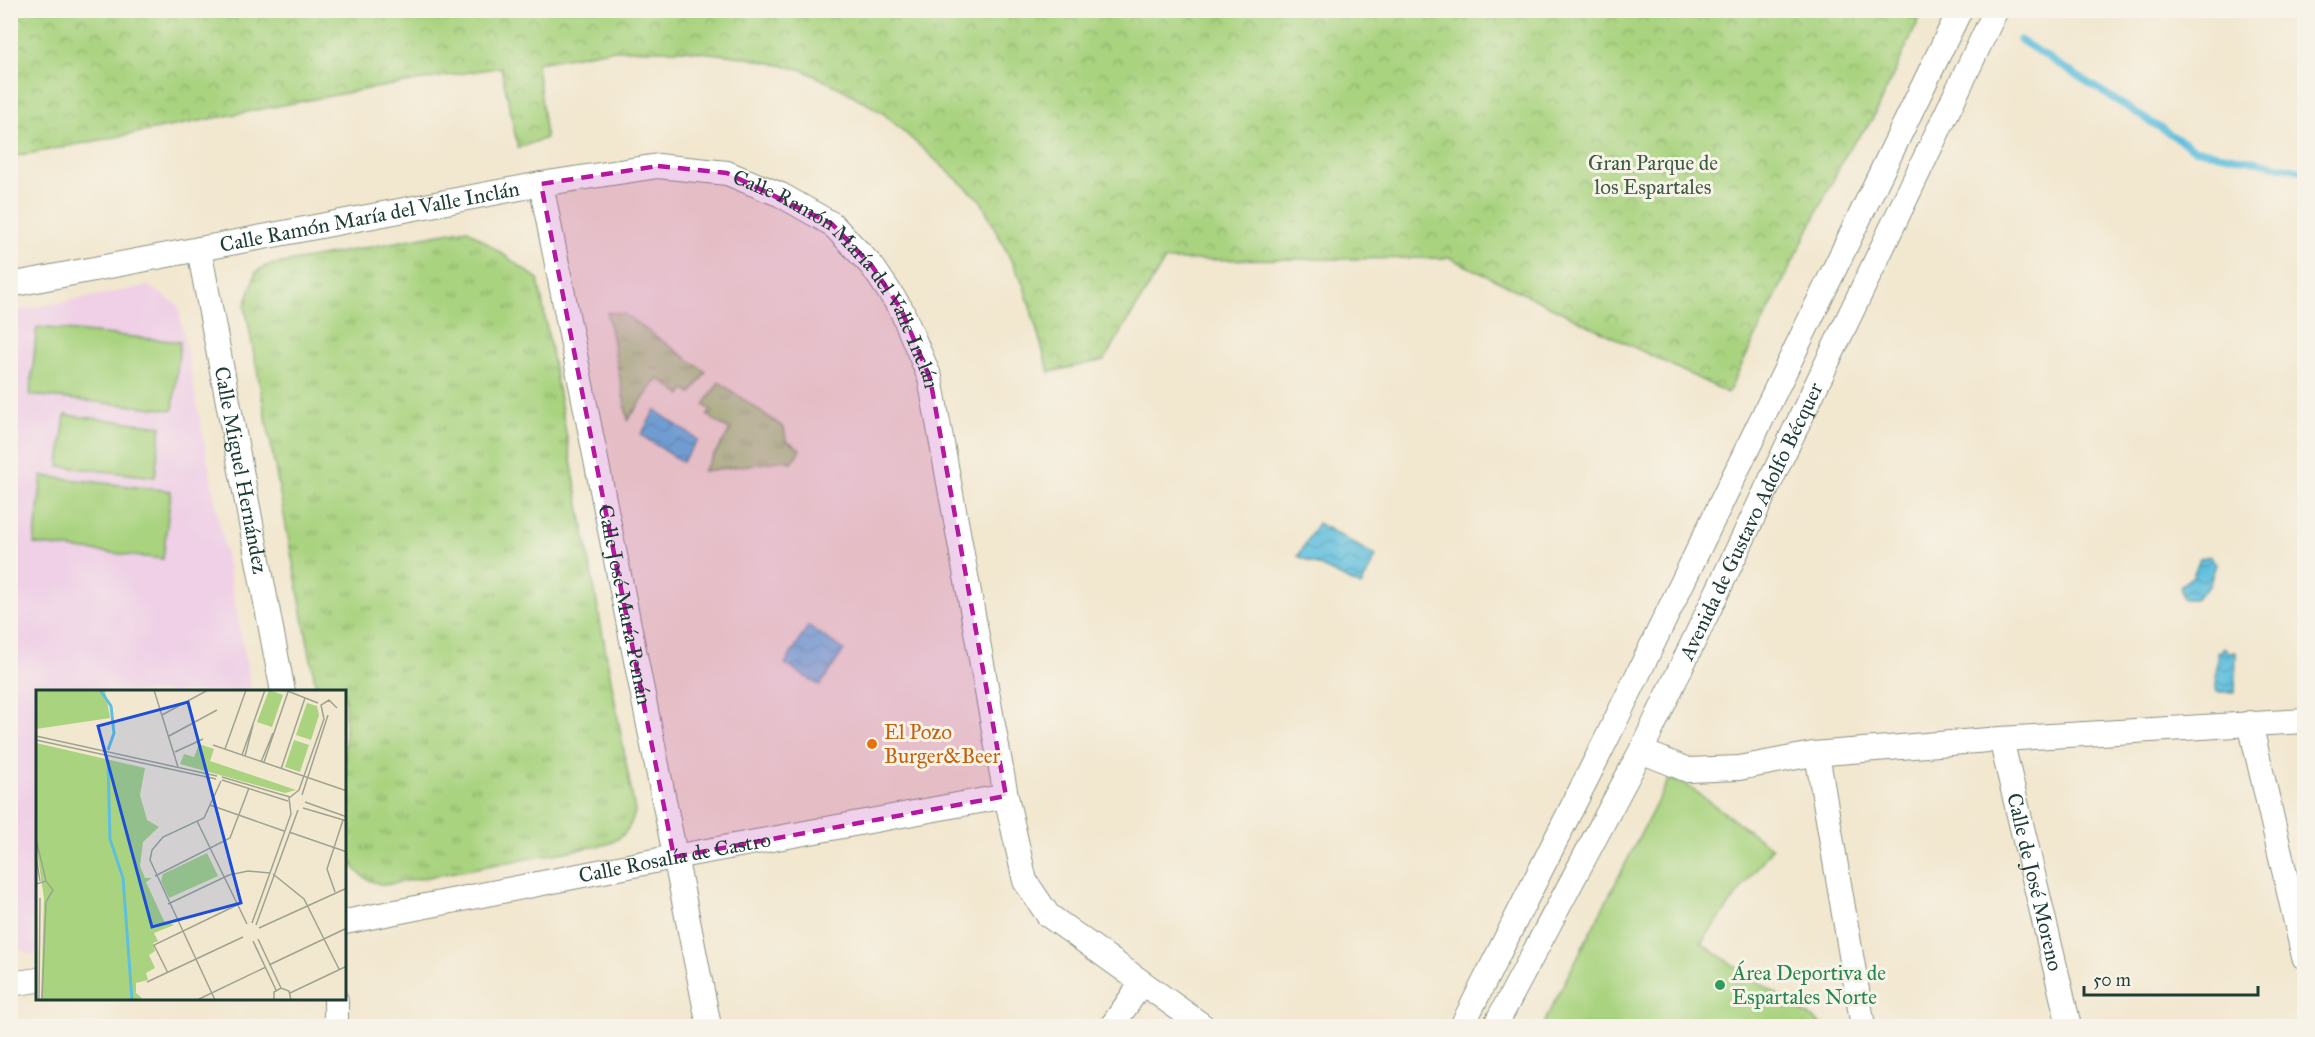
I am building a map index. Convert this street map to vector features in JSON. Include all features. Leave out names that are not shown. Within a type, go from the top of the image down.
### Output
[{"type":"street","name":"Avenida de Gustavo Adolfo Bécquer","points":[[1462,1026],[1613,725],[1960,10]]},
{"type":"street","name":"Avenida de Gustavo Adolfo Bécquer","points":[[1495,1026],[1641,751],[1996,10]]},
{"type":"street","name":"Calle Ramón María del Valle Inclán","points":[[10,285],[541,184],[658,166],[727,173],[781,195],[832,224],[872,266],[901,309],[930,378],[1006,796],[1025,881],[1048,915],[1141,984],[1203,1026]]},
{"type":"street","name":"Calle José María Pemán","points":[[541,184],[709,1026]]},
{"type":"street","name":"Calle Miguel Hernández","points":[[199,249],[283,690]]},
{"type":"street","points":[[1641,751],[1688,770],[1739,768],[1818,754],[2001,739],[2304,721]]},
{"type":"street","points":[[2250,723],[2304,957]]},
{"type":"street","name":"Calle de José Moreno","points":[[2001,739],[2069,1026]]},
{"type":"street","points":[[1818,754],[1863,1026]]},
{"type":"street","name":"Calle Rosalía de Castro","points":[[346,922],[674,857],[1006,796]]},
{"type":"street","points":[[10,984],[36,980]]},
{"type":"street","points":[[1112,1026],[1141,984]]},
{"type":"street","points":[[336,1001],[336,1026]]},
{"type":"highlighted area","points":[[658,166],[727,173],[832,224],[872,266],[901,309],[930,378],[1006,796],[674,857],[541,184]]},
{"type":"shaded area","points":[[148,286],[178,305],[252,690],[36,690],[36,953],[29,955],[10,943],[10,312]]},
{"type":"green space","name":"Gran Parque de los Espartales","points":[[11,10],[1923,11],[1872,120],[1848,150],[1728,393],[1450,258],[1165,260],[1104,360],[1049,372],[1024,286],[981,201],[883,113],[803,70],[744,57],[683,50],[611,50],[537,63],[546,138],[518,148],[501,67],[351,92],[11,157]]},
{"type":"green space","points":[[467,229],[538,279],[635,812],[626,832],[618,838],[608,844],[384,885],[368,880],[353,865],[346,846],[346,690],[317,690],[245,306],[256,272],[266,266]]},
{"type":"green space","points":[[607,312],[624,314],[706,372],[691,394],[685,390],[681,395],[658,378],[628,420]]},
{"type":"green space","points":[[37,327],[180,342],[173,410],[30,395]]},
{"type":"green space","points":[[719,382],[784,428],[786,440],[800,449],[792,463],[786,460],[703,471],[730,431],[707,415],[711,410],[704,405]]},
{"type":"green space","points":[[65,415],[161,426],[155,477],[59,466]]},
{"type":"green space","points":[[42,476],[171,491],[163,559],[34,544]]},
{"type":"green space","points":[[1669,779],[1688,786],[1772,848],[1701,943],[1824,1026],[1542,1026]]},
{"type":"water","points":[[655,410],[698,440],[682,462],[641,435]]},
{"type":"water","points":[[1318,523],[1376,556],[1361,586],[1298,556]]},
{"type":"water","points":[[2211,556],[2216,564],[2210,584],[2195,599],[2183,599],[2180,586],[2193,576],[2200,558]]},
{"type":"water","points":[[808,626],[844,650],[820,686],[785,664]]},
{"type":"water","points":[[2224,647],[2229,652],[2236,652],[2235,692],[2216,692],[2217,652]]},
{"type":"waterway","points":[[2020,40],[2194,149],[2304,171]]},
{"type":"place","name":"El Pozo Burger&Beer","points":[[872,744]]},
{"type":"place","name":"Área Deportiva de Espartales Norte","points":[[1720,985]]}]
